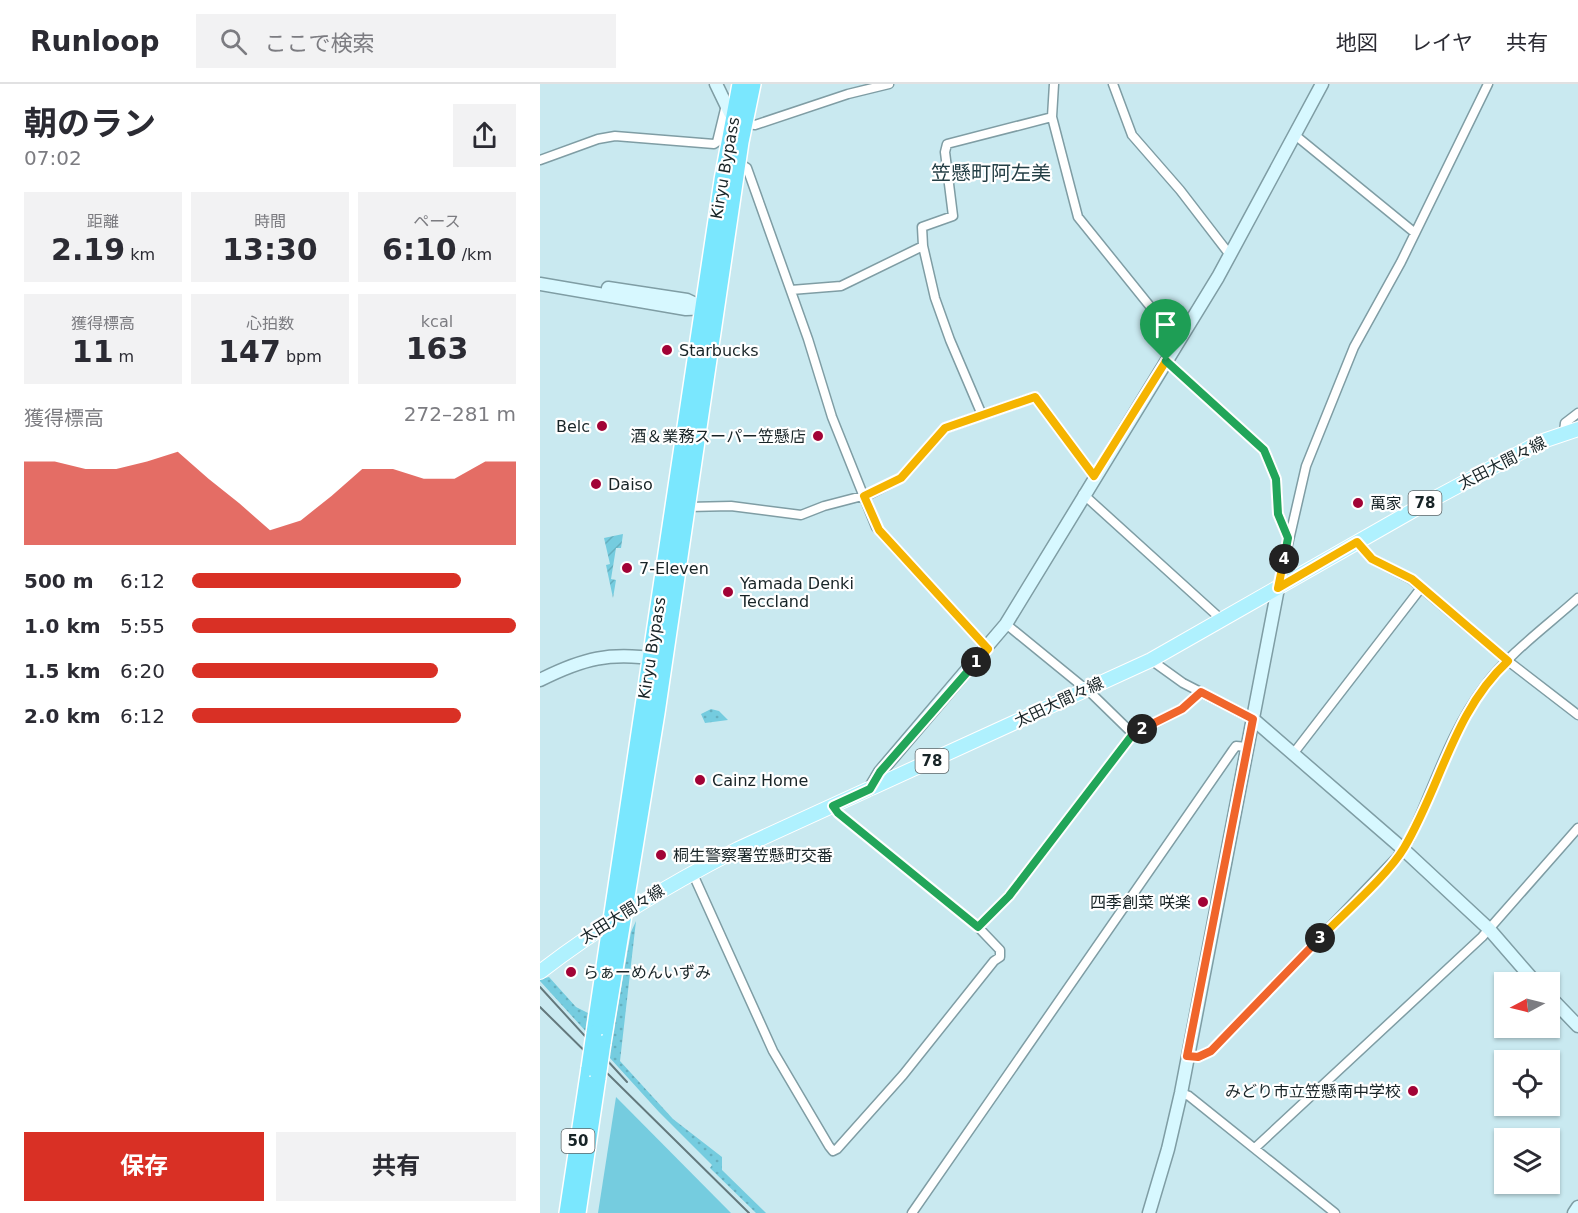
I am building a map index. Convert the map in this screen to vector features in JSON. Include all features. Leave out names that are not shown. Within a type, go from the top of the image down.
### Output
[{"type":"highway","name":"Kiryu Bypass","points":[[567,1213],[593,1073],[610,921],[687,507],[710,308],[740,84]]},
{"type":"highway","name":"Kiryu Bypass","points":[[598,1038],[625,912],[658,659],[710,308],[739,164],[735,115],[753,84]]},
{"type":"highway","name":"50","points":[[578,1213],[593,1073]]},
{"type":"main road","name":"太田大間々線","points":[[541,972],[610,921],[692,872],[1151,660],[1357,542],[1540,442],[1571,431]]},
{"type":"street","points":[[716,84],[735,115],[755,125],[848,94],[889,84]]},
{"type":"street","points":[[1054,84],[1052,117],[1078,217],[1179,341]]},
{"type":"street","points":[[1113,84],[1132,135],[1180,190],[1230,255]]},
{"type":"street","points":[[870,789],[880,772],[988,649],[1006,624],[1230,255],[1322,84]]},
{"type":"street","points":[[1149,1213],[1168,1149],[1181,1093],[1278,588],[1306,466],[1354,346],[1415,233],[1488,84]]},
{"type":"street","points":[[540,160],[591,141],[615,136],[714,144],[735,115]]},
{"type":"street","points":[[982,415],[950,340],[935,297],[923,246],[922,227],[952,216],[945,152],[947,144],[1052,117]]},
{"type":"street","points":[[1295,135],[1415,233]]},
{"type":"street","points":[[739,164],[747,168],[791,290],[832,417],[879,530],[988,649]]},
{"type":"street","points":[[791,290],[841,286],[923,246]]},
{"type":"street","points":[[540,278],[687,300],[710,308]]},
{"type":"street","points":[[540,284],[634,302],[686,309],[710,308]]},
{"type":"street","points":[[1166,361],[1264,450],[1276,479],[1278,514],[1288,538]]},
{"type":"street","points":[[687,507],[731,506],[801,515],[824,506],[864,496],[901,478],[945,428],[1035,397],[1094,476]]},
{"type":"street","points":[[1571,431],[1565,423],[1578,413]]},
{"type":"street","points":[[1083,494],[1208,604],[1222,620]]},
{"type":"street","points":[[1357,542],[1372,559],[1412,579],[1508,661],[1578,715]]},
{"type":"street","points":[[1293,754],[1421,588]]},
{"type":"street","points":[[1187,1056],[1198,1057],[1211,1051],[1403,849],[1463,720],[1485,684],[1578,598]]},
{"type":"street","points":[[1006,624],[1086,690],[1133,734]]},
{"type":"street","points":[[540,680],[576,663],[594,658],[626,655],[658,659]]},
{"type":"street","points":[[1151,660],[1172,676],[1253,719],[1403,849],[1489,929],[1526,972]]},
{"type":"street","points":[[978,927],[1009,896],[1133,734],[1182,709],[1201,692]]},
{"type":"street","points":[[912,1213],[1233,750],[1239,745],[1247,747]]},
{"type":"street","points":[[692,872],[773,1052],[833,1151],[903,1075],[994,961],[1000,957],[999,946],[978,927],[838,813],[833,806]]},
{"type":"street","points":[[1255,1148],[1489,929],[1578,828]]},
{"type":"street","points":[[1560,1007],[1578,1026]]},
{"type":"street","points":[[1181,1093],[1189,1096],[1335,1213]]},
{"type":"street","points":[[1574,1213],[1578,1207]]},
{"type":"shaded area","points":[[623,534],[621,548],[616,548],[611,579],[616,580],[613,598],[606,565],[610,564],[604,538]]},
{"type":"shaded area","points":[[711,709],[719,711],[728,720],[705,723],[701,714]]},
{"type":"shaded area","points":[[636,921],[620,1061],[673,1119],[722,1157],[722,1170],[766,1213],[756,1213],[710,1168],[712,1165],[659,1112],[540,981],[540,971],[545,978],[549,977],[576,1007],[588,1013],[586,1028],[610,1051],[631,932]]},
{"type":"shaded area","points":[[616,1097],[731,1213],[598,1213]]},
{"type":"railway","points":[[540,987],[627,1082]]},
{"type":"railway","points":[[540,1007],[749,1213]]},
{"type":"place","name":"Starbucks","points":[[667,350]]},
{"type":"place","name":"Belc","points":[[602,426]]},
{"type":"place","name":"酒＆業務スーパー笠懸店","points":[[818,436]]},
{"type":"place","name":"Daiso","points":[[596,484]]},
{"type":"place","name":"萬家","points":[[1358,503]]},
{"type":"place","name":"7-Eleven","points":[[627,568]]},
{"type":"place","name":"Yamada Denki Teccland","points":[[728,592]]},
{"type":"place","name":"Cainz Home","points":[[700,780]]},
{"type":"place","name":"桐生警察署笠懸町交番","points":[[661,855]]},
{"type":"place","name":"四季創菜 咲楽","points":[[1203,902]]},
{"type":"place","name":"らぁーめんいずみ","points":[[571,972]]},
{"type":"place","name":"みどり市立笠懸南中学校","points":[[1413,1091]]},
{"type":"district","name":"笠懸町阿左美","points":[[991,173]]},
{"type":"route","points":[[1166,361],[1264,450],[1269,459],[1276,479],[1278,514],[1282,530],[1288,538],[1278,588],[1357,542],[1372,559],[1412,579],[1508,661],[1485,684],[1463,720],[1420,816],[1397,857],[1211,1051],[1198,1057],[1187,1056],[1253,719],[1201,692],[1182,709],[1133,734],[1009,896],[978,927],[838,813],[833,806],[870,789],[880,772],[988,649],[876,527],[864,496],[901,478],[945,428],[1035,397],[1094,476],[1166,361]]}]
